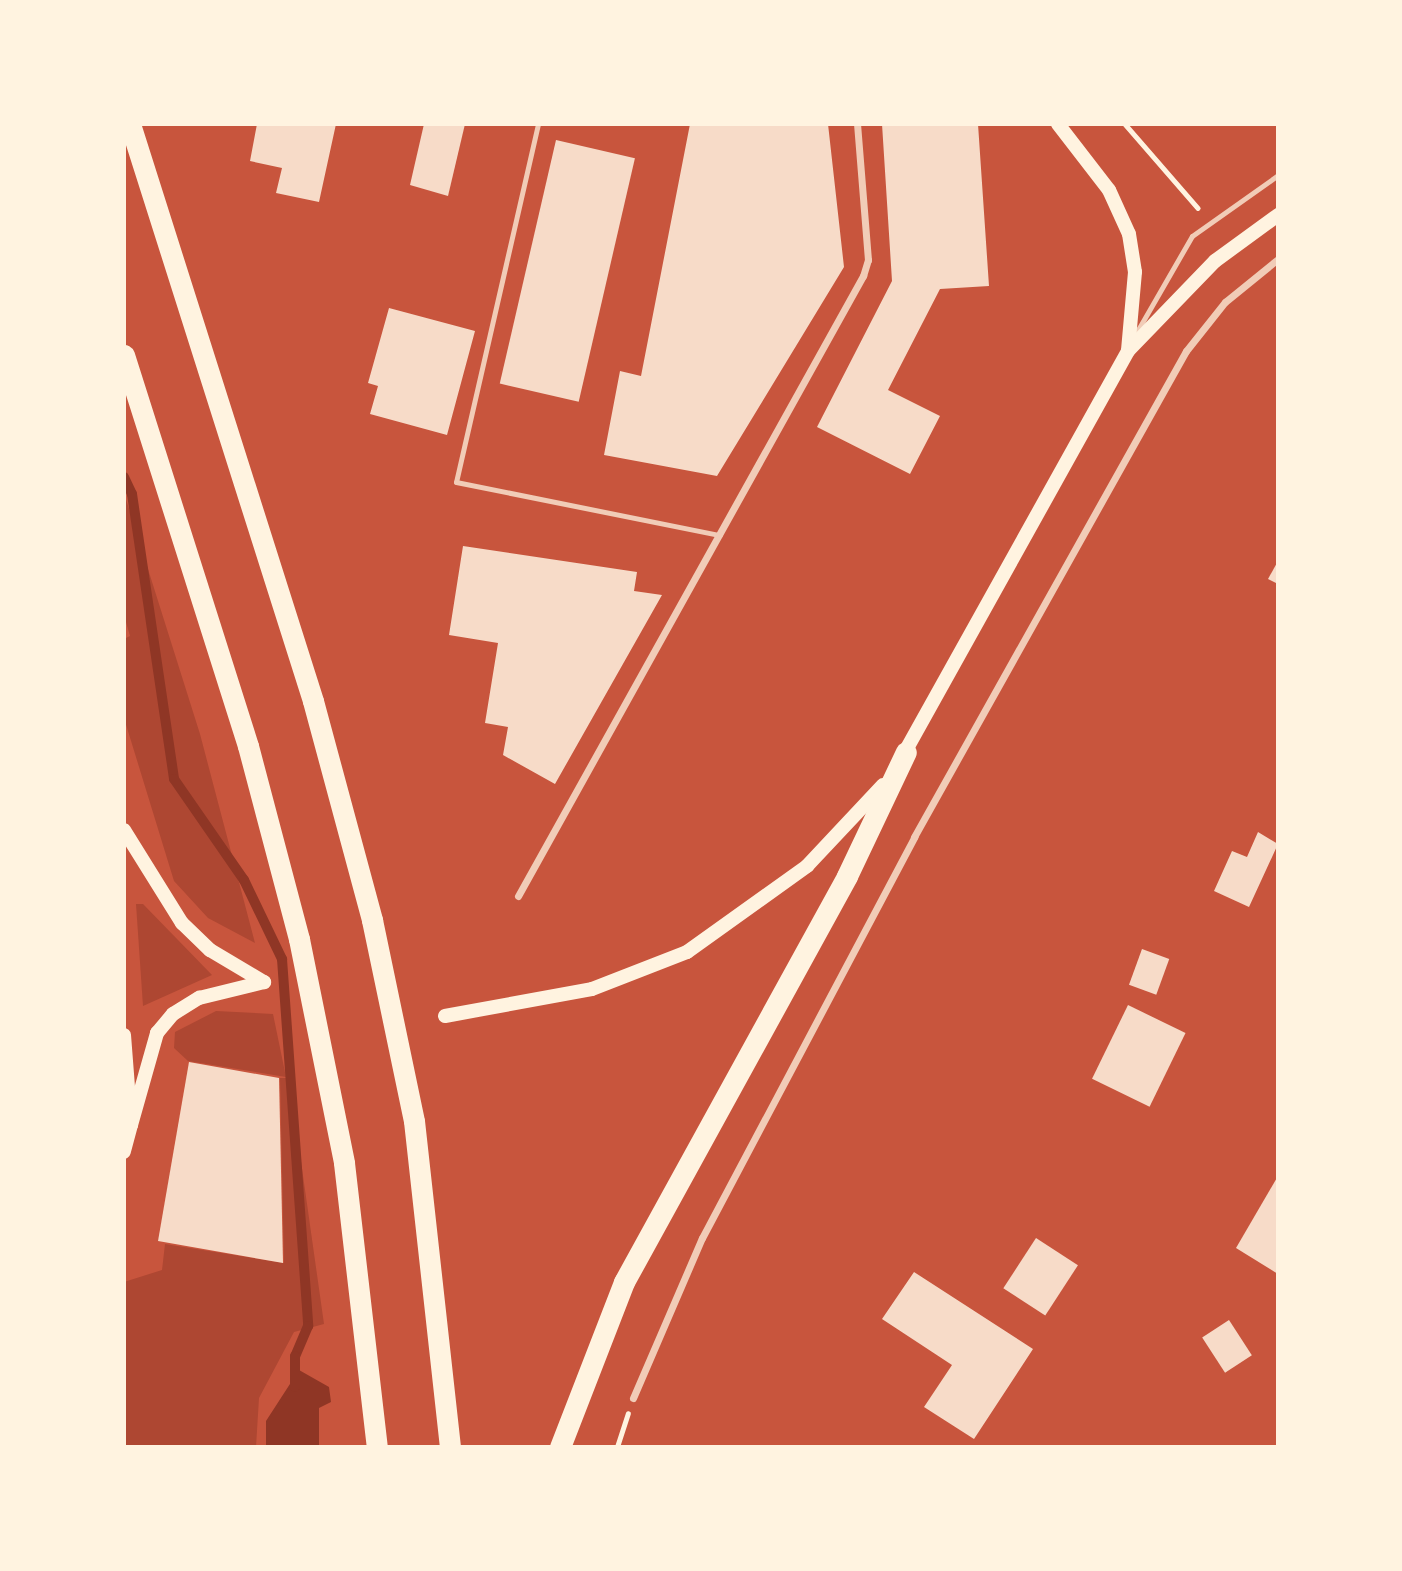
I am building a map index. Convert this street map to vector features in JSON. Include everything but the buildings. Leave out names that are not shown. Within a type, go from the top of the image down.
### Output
[{"type":"highway","points":[[130,124],[313,701],[372,920],[414,1121],[450,1447]]},
{"type":"highway","points":[[124,355],[248,746],[299,939],[344,1163],[375,1403],[377,1447]]},
{"type":"highway","points":[[560,1447],[630,1270],[847,876],[906,752]]},
{"type":"main road","points":[[1058,124],[1108,190],[1129,234],[1135,271],[1128,351]]},
{"type":"main road","points":[[445,1016],[592,989],[698,945],[824,850],[906,752],[1128,351],[1214,261],[1278,215]]},
{"type":"main road","points":[[124,830],[176,917],[210,950],[264,982],[199,998],[173,1014],[157,1033],[124,1152]]},
{"type":"main road","points":[[124,1035],[131,1125]]},
{"type":"street","points":[[518,896],[720,536],[866,268],[857,124]]},
{"type":"street","points":[[633,1398],[702,1238],[914,837],[1186,351],[1225,302],[1278,259]]},
{"type":"lane","points":[[538,124],[456,482],[720,536]]},
{"type":"lane","points":[[1128,351],[1172,262],[1209,220],[1278,175]]},
{"type":"path","points":[[1125,124],[1209,220]]},
{"type":"path","points":[[617,1447],[633,1398]]},
{"type":"shaded area","points":[[124,493],[200,734],[255,943],[208,918],[174,881],[124,718],[124,639],[130,636],[124,615]]},
{"type":"shaded area","points":[[136,904],[143,904],[212,975],[143,1006]]},
{"type":"shaded area","points":[[216,1011],[273,1014],[286,1077],[188,1061],[174,1048],[175,1032]]},
{"type":"shaded area","points":[[280,1078],[287,1078],[295,1119],[324,1324],[294,1332],[259,1398],[256,1447],[124,1447],[124,1282],[162,1270],[165,1244],[284,1263]]},
{"type":"shaded area","points":[[299,1370],[329,1387],[331,1402],[319,1408],[319,1447],[266,1447],[266,1421]]},
{"type":"waterway","points":[[124,477],[132,494],[174,779],[244,880],[282,959],[308,1326],[295,1356],[295,1387]]}]
